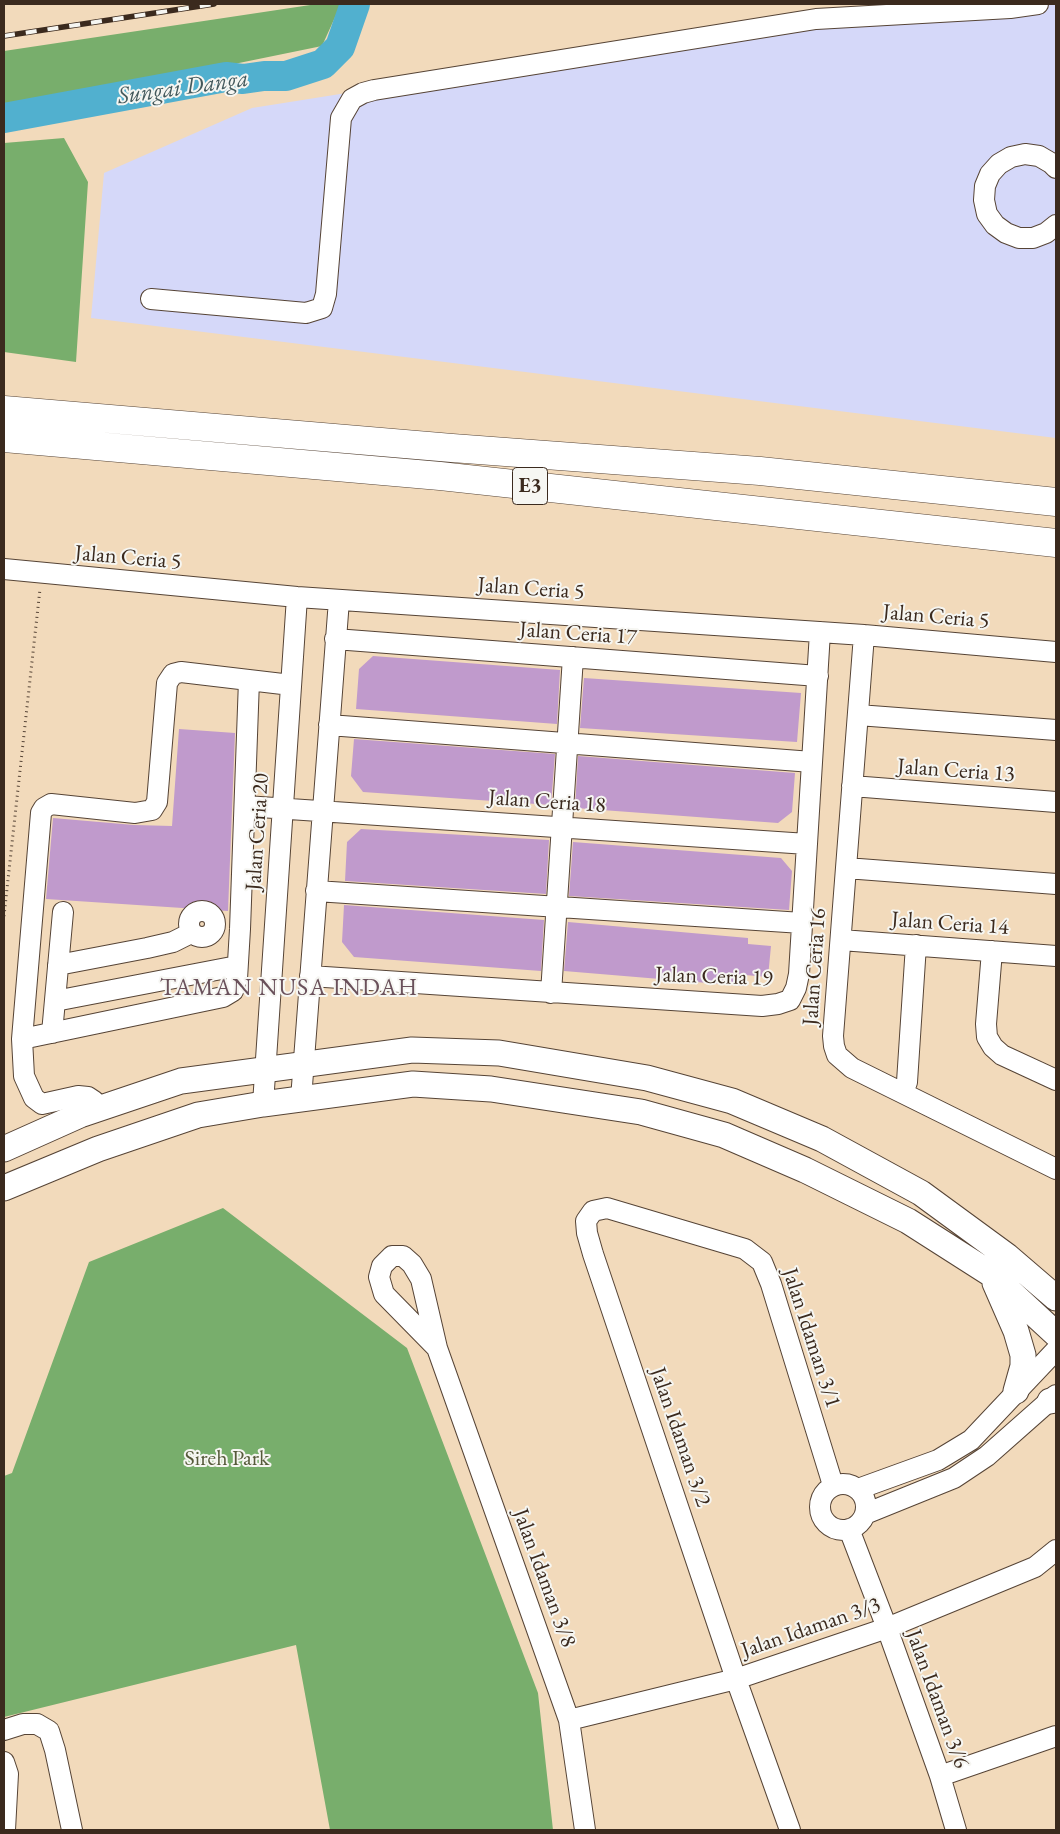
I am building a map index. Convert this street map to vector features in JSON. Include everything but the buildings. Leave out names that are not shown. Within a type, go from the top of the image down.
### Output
[{"type":"highway","name":"E3","points":[[4,410],[452,448],[760,471],[1056,502]]},
{"type":"highway","name":"E3","points":[[4,438],[440,476],[1056,543]]},
{"type":"main road","points":[[4,1150],[80,1115],[180,1081],[412,1050],[499,1053],[647,1078],[732,1101],[822,1139],[921,1193],[1007,1256],[1056,1298]]},
{"type":"main road","points":[[4,1188],[98,1149],[198,1115],[263,1104],[413,1084],[492,1089],[641,1112],[724,1135],[805,1170],[908,1221],[991,1274],[1056,1334]]},
{"type":"main road","points":[[991,1274],[1022,1349],[1023,1366],[1016,1392]]},
{"type":"street","points":[[151,299],[306,312],[322,308],[326,294],[341,118],[352,98],[363,93],[816,19],[1010,8],[1038,4]]},
{"type":"street","points":[[1056,168],[1047,155],[1025,154],[1011,157],[990,174],[985,186],[984,200],[987,214],[995,225],[1006,233],[1019,238],[1033,238],[1046,233],[1056,225]]},
{"type":"street","name":"Jalan Ceria 5","points":[[4,570],[297,598],[864,635],[1056,652]]},
{"type":"street","name":"Jalan Ceria 20","points":[[263,1104],[297,598]]},
{"type":"street","points":[[301,1099],[338,600]]},
{"type":"street","name":"Jalan Ceria 19","points":[[310,976],[762,1006],[790,1000],[796,988],[799,974],[820,632]]},
{"type":"street","name":"Jalan Ceria 16","points":[[864,635],[833,1036],[837,1055],[852,1068],[1056,1169]]},
{"type":"street","name":"Jalan Ceria 17","points":[[335,639],[818,676]]},
{"type":"street","points":[[551,993],[573,657]]},
{"type":"street","points":[[98,1109],[94,1101],[88,1097],[78,1096],[42,1104],[34,1098],[24,1076],[22,1039],[41,813],[44,808],[51,804],[135,813],[152,810],[157,802],[167,682],[173,674],[181,672],[292,685]]},
{"type":"street","points":[[22,1039],[223,997],[233,991],[237,979],[240,929],[250,680]]},
{"type":"street","points":[[858,715],[1056,730]]},
{"type":"street","points":[[328,726],[812,762]]},
{"type":"street","name":"Jalan Ceria 13","points":[[852,786],[1056,802]]},
{"type":"street","name":"Jalan Ceria 18","points":[[245,806],[807,844]]},
{"type":"street","points":[[846,868],[1056,884]]},
{"type":"street","points":[[316,891],[802,923]]},
{"type":"street","points":[[52,1033],[63,912]]},
{"type":"street","points":[[58,964],[148,948],[173,942],[191,933],[203,938],[213,931],[240,929]]},
{"type":"street","name":"Jalan Ceria 14","points":[[841,940],[992,951],[1056,953]]},
{"type":"street","points":[[903,1093],[907,1082],[916,946]]},
{"type":"street","points":[[992,951],[986,1024],[987,1037],[993,1047],[1002,1055],[1056,1080]]},
{"type":"street","points":[[55,1001],[237,966]]},
{"type":"street","name":"Jalan Idaman 3/1","points":[[593,1211],[607,1208],[745,1249],[762,1262],[771,1284],[833,1485]]},
{"type":"street","name":"Jalan Idaman 3/2","points":[[593,1211],[586,1221],[587,1234],[593,1254],[736,1679],[790,1830]]},
{"type":"street","name":"Jalan Idaman 3/8","points":[[437,1348],[570,1720],[585,1830]]},
{"type":"street","points":[[858,1489],[938,1460],[971,1440],[1056,1350]]},
{"type":"street","points":[[865,1514],[865,1501],[858,1489],[846,1484],[833,1485],[822,1496],[820,1511],[827,1524],[834,1528],[848,1529],[858,1524],[865,1514],[954,1478],[987,1456],[1054,1399]]},
{"type":"street","name":"Jalan Idaman 3/6","points":[[848,1529],[887,1628],[940,1776],[956,1830]]},
{"type":"street","name":"Jalan Idaman 3/3","points":[[570,1720],[736,1679],[887,1628],[1035,1567],[1056,1550]]},
{"type":"street","points":[[4,1730],[23,1724],[37,1724],[49,1731],[55,1750],[72,1830]]},
{"type":"street","points":[[940,1776],[1056,1736]]},
{"type":"street","points":[[4,1762],[8,1774],[5,1830]]},
{"type":"path","points":[[4,916],[42,573]]},
{"type":"shaded area","points":[[908,4],[1056,4],[1056,438],[91,318],[104,173],[252,108]]},
{"type":"green space","points":[[317,4],[341,4],[322,46],[195,72],[4,104],[4,51]]},
{"type":"green space","points":[[64,138],[88,182],[76,362],[4,352],[4,143]]},
{"type":"green space","name":"Sireh Park","points":[[223,1208],[407,1348],[538,1693],[553,1830],[330,1830],[296,1645],[4,1717],[4,1476],[12,1473],[89,1262]]},
{"type":"waterway","name":"Sungai Danga","points":[[4,118],[226,77],[243,79],[264,76],[286,76],[323,64],[340,47],[355,4]]},
{"type":"railway","points":[[4,36],[214,4]]},
{"type":"district","name":"TAMAN NUSA INDAH","points":[[289,988]]}]
